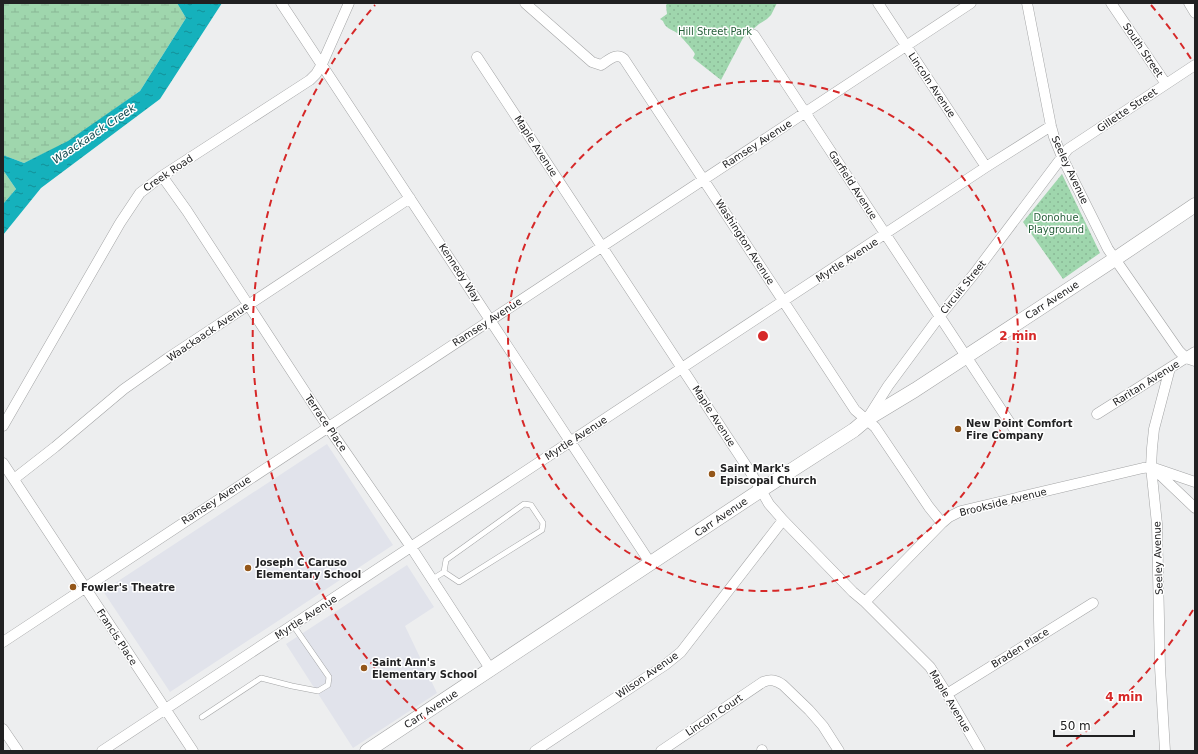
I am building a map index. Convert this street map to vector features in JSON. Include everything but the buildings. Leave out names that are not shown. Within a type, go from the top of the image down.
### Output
[{"type":"street","name":"Kennedy Way","points":[[281,3],[651,564]]},
{"type":"street","name":"Creek Road","points":[[5,419],[140,193],[162,176],[310,80],[322,64],[349,3]]},
{"type":"street","name":"Washington Avenue","points":[[525,3],[592,62],[601,65],[617,56],[622,56],[855,410],[875,426],[929,507],[942,523]]},
{"type":"street","name":"Lincoln Avenue","points":[[878,3],[986,167]]},
{"type":"street","name":"Ramsey Avenue","points":[[3,642],[971,3]]},
{"type":"street","name":"Seeley Avenue","points":[[1027,3],[1051,126],[1062,157],[1108,249],[1179,351],[1190,360]]},
{"type":"street","name":"South Street","points":[[1111,3],[1166,84]]},
{"type":"street","points":[[1188,3],[1195,13]]},
{"type":"street","name":"Garfield Avenue","points":[[754,35],[1018,435]]},
{"type":"street","name":"Maple Avenue","points":[[477,57],[751,473],[769,504],[853,592],[926,662],[947,694],[980,751]]},
{"type":"street","name":"Gillette Street","points":[[1062,157],[1068,149],[1195,65]]},
{"type":"street","name":"Myrtle Avenue","points":[[102,751],[986,167],[1051,126]]},
{"type":"street","name":"Circuit Street","points":[[867,419],[888,386],[939,317],[974,274],[1062,157]]},
{"type":"street","name":"Terrace Place","points":[[162,176],[187,211],[328,427],[411,547],[490,670]]},
{"type":"street","name":"Waackaack Avenue","points":[[14,479],[124,389],[168,358],[410,198]]},
{"type":"street","name":"Carr Avenue","points":[[367,751],[854,430],[867,419],[915,390],[1195,205]]},
{"type":"street","name":"Raritan Avenue","points":[[1097,414],[1170,368],[1190,360],[1195,352]]},
{"type":"street","name":"Seeley Avenue","points":[[1165,751],[1160,668],[1157,524],[1152,467],[1152,436],[1170,368]]},
{"type":"street","name":"Francis Place","points":[[3,463],[193,751]]},
{"type":"street","points":[[1152,467],[1195,482]]},
{"type":"street","points":[[1152,467],[1195,508]]},
{"type":"street","name":"Brookside Avenue","points":[[865,602],[950,516],[961,511],[1152,467]]},
{"type":"street","name":"Wilson Avenue","points":[[535,751],[665,665],[681,652],[783,520]]},
{"type":"street","name":"Braden Place","points":[[947,694],[1093,603]]},
{"type":"street","name":"Lincoln Court","points":[[661,751],[763,682],[769,680],[778,682],[809,710],[839,751]]},
{"type":"street","points":[[3,729],[18,751]]},
{"type":"lane","points":[[431,580],[444,572],[446,560],[524,504],[531,504],[543,523],[542,530],[460,582],[444,572]]},
{"type":"lane","points":[[202,717],[261,678],[318,691],[328,685],[330,677],[293,625]]},
{"type":"shaded area","name":"Joseph C Caruso Elementary School","points":[[327,444],[393,545],[170,692],[103,591]]},
{"type":"shaded area","name":"Saint Ann's Elementary School","points":[[407,565],[434,607],[405,626],[437,693],[353,748],[286,644]]},
{"type":"green space","points":[[3,3],[177,3],[186,18],[140,91],[68,142],[24,163],[3,155]]},
{"type":"green space","name":"Hill Street Park","points":[[668,3],[777,3],[771,15],[743,38],[721,80],[693,58],[695,54],[687,43],[677,33],[667,27],[660,19],[667,14],[666,5]]},
{"type":"green space","points":[[3,170],[16,189],[3,204]]},
{"type":"green space","name":"Donohue Playground","points":[[1062,174],[1100,253],[1063,279],[1023,222]]},
{"type":"water","name":"Waackaack Creek","points":[[177,3],[222,3],[160,99],[41,188],[3,235],[3,204],[16,189],[3,170],[3,155],[24,163],[68,141],[140,91],[186,18]]},
{"type":"place","name":"New Point Comfort Fire Company","points":[[958,429]]},
{"type":"place","name":"Saint Mark's Episcopal Church","points":[[712,474]]},
{"type":"place","name":"Joseph C Caruso Elementary School","points":[[248,568]]},
{"type":"place","name":"Fowler's Theatre","points":[[73,587]]},
{"type":"place","name":"Saint Ann's Elementary School","points":[[364,668]]}]
